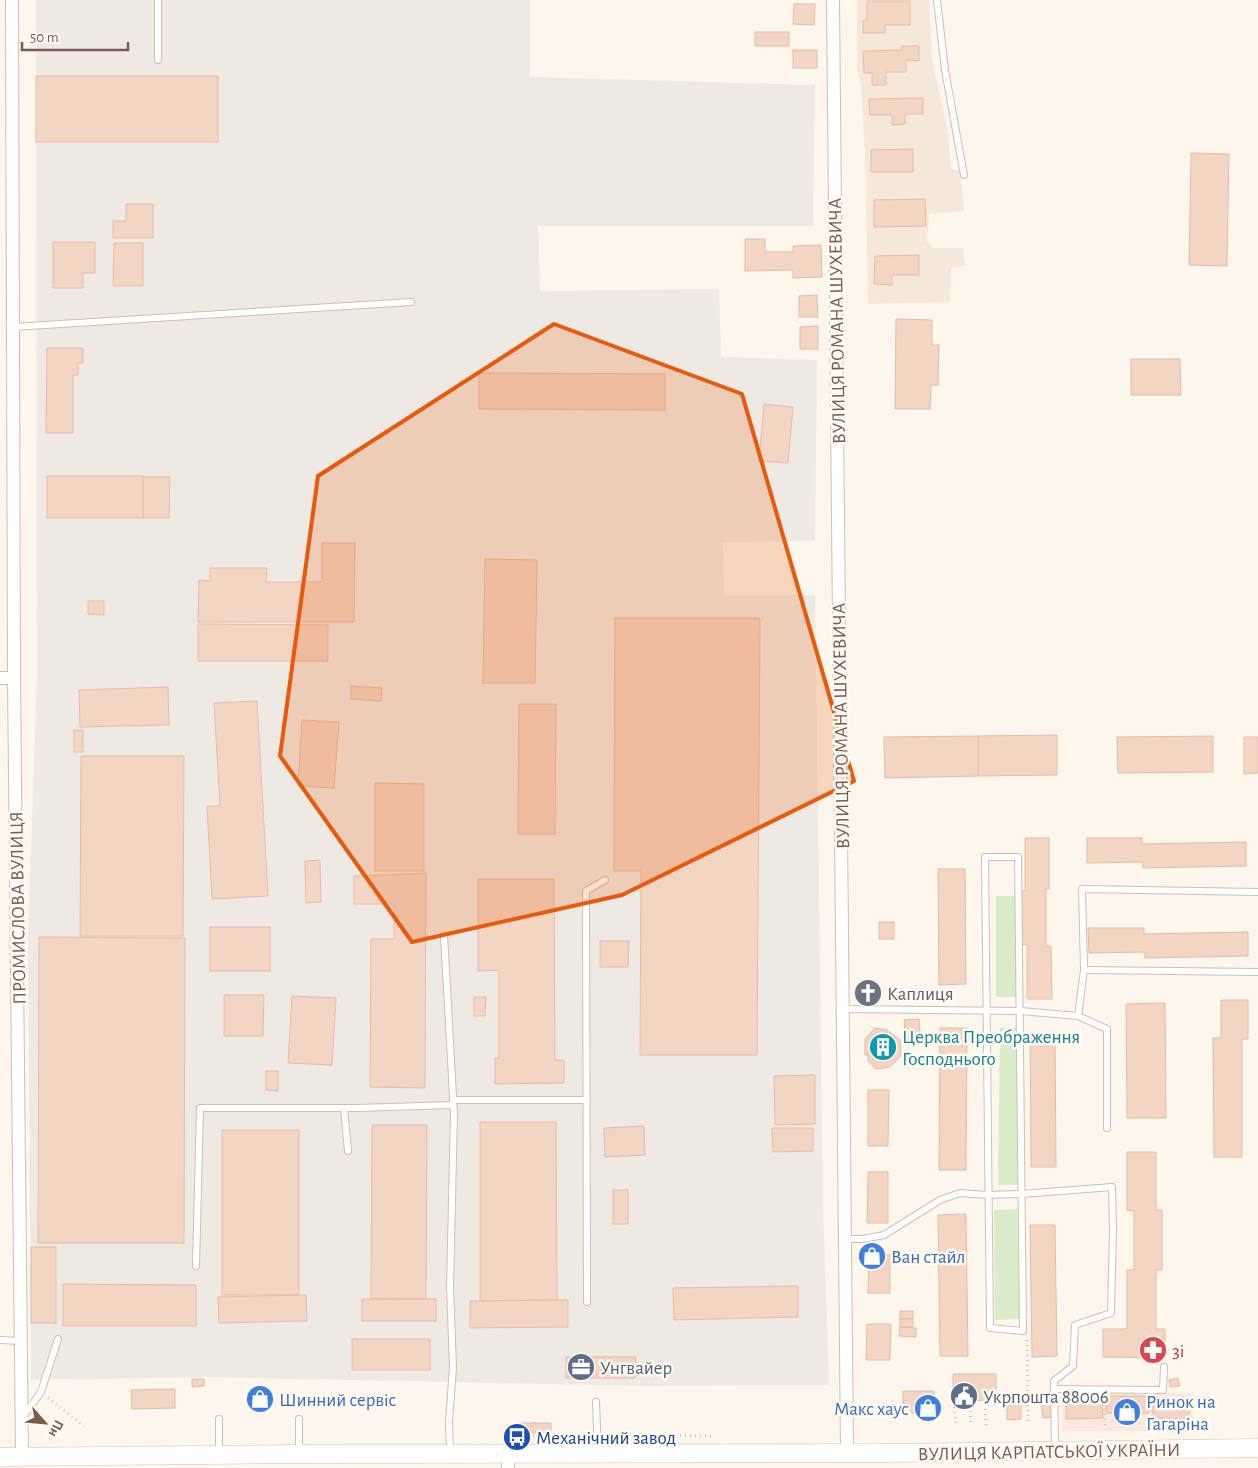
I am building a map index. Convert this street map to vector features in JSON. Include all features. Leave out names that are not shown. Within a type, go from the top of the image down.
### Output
[{"type":"main road","name":"ВУЛИЦЯ КАРПАТСЬКОЇ УКРАЇНИ","points":[[0,1457],[151,1458],[219,1455],[273,1461],[299,1454],[450,1454],[508,1461],[598,1453],[846,1453],[889,1460],[1055,1450],[1258,1448]]},
{"type":"street","name":"ПРОМИСЛОВА ВУЛИЦЯ","points":[[12,0],[14,678],[22,1457]]},
{"type":"street","name":"ВУЛИЦЯ РОМАНА ШУХЕВИЧА","points":[[833,0],[846,1453]]},
{"type":"street","points":[[0,678],[14,678]]},
{"type":"lane","points":[[158,0],[158,60]]},
{"type":"lane","points":[[937,0],[945,70],[964,175]]},
{"type":"lane","points":[[13,326],[411,302]]},
{"type":"lane","points":[[985,857],[1018,857],[1021,1011],[1021,1194],[1024,1330],[990,1328],[985,857]]},
{"type":"lane","points":[[587,1302],[585,1100],[586,891],[605,880]]},
{"type":"lane","points":[[1078,1016],[1084,970],[1082,889],[1258,892]]},
{"type":"lane","points":[[444,935],[453,1102],[450,1287],[453,1367],[449,1422],[450,1454]]},
{"type":"lane","points":[[1084,970],[1258,972]]},
{"type":"lane","points":[[842,1009],[1021,1011],[1078,1016],[1107,1028],[1107,1128]]},
{"type":"lane","points":[[196,1266],[200,1108],[344,1108],[453,1102],[585,1100]]},
{"type":"lane","points":[[344,1108],[348,1150]]},
{"type":"lane","points":[[845,1239],[862,1239],[884,1235],[940,1200],[960,1193],[988,1195],[1021,1194],[1112,1187],[1114,1229],[1110,1313],[1075,1325],[1073,1366],[1054,1381],[1055,1450]]},
{"type":"lane","points":[[22,1418],[41,1392],[58,1339]]},
{"type":"lane","points":[[0,1340],[21,1341]]},
{"type":"lane","points":[[1054,1389],[1163,1390],[1164,1367]]},
{"type":"lane","points":[[596,1402],[598,1453]]},
{"type":"lane","points":[[219,1419],[219,1455]]},
{"type":"lane","points":[[299,1419],[299,1454]]},
{"type":"path","points":[[1103,1389],[1105,1427]]},
{"type":"path","points":[[1151,1390],[1152,1428]]},
{"type":"path","points":[[41,1392],[84,1426]]},
{"type":"path","points":[[970,1406],[971,1424]]},
{"type":"path","points":[[954,1407],[956,1424]]},
{"type":"path","points":[[985,1408],[986,1425]]},
{"type":"highlighted area","points":[[554,324],[742,394],[854,781],[622,895],[412,942],[280,756],[318,476]]},
{"type":"shaded area","points":[[36,0],[530,0],[530,77],[815,85],[813,226],[538,226],[540,291],[719,289],[721,357],[817,360],[815,541],[723,542],[724,595],[815,595],[823,1207],[829,1385],[644,1386],[206,1377],[31,1380],[28,938],[37,673]]},
{"type":"shaded area","points":[[857,0],[929,0],[932,58],[948,133],[951,169],[960,171],[964,211],[929,214],[926,240],[933,248],[963,248],[965,265],[951,269],[950,302],[868,304],[865,151],[861,86],[857,68]]},
{"type":"shaded area","name":"Ринок на Гагаріна","points":[[1158,1392],[1192,1394],[1194,1431],[1062,1431],[1062,1394]]},
{"type":"green space","points":[[996,896],[1018,896],[1017,997],[996,997]]},
{"type":"green space","points":[[1000,1028],[1018,1028],[1019,1185],[998,1185]]},
{"type":"green space","points":[[1017,1209],[1020,1319],[995,1320],[994,1210]]},
{"type":"building","points":[[867,1],[910,1],[910,25],[885,25],[885,33],[863,33],[863,20],[867,20]]},
{"type":"building","points":[[794,4],[815,4],[814,25],[793,24]]},
{"type":"building","points":[[755,32],[789,32],[789,46],[755,46]]},
{"type":"building","points":[[902,46],[919,46],[919,61],[906,60],[906,72],[886,72],[886,85],[872,85],[872,73],[864,73],[863,51],[902,50]]},
{"type":"building","points":[[793,50],[817,50],[817,68],[793,68]]},
{"type":"building","points":[[36,76],[218,76],[218,142],[36,142]]},
{"type":"building","points":[[923,98],[923,114],[905,114],[905,124],[892,125],[892,115],[870,115],[869,99]]},
{"type":"building","points":[[913,149],[913,172],[871,172],[871,150]]},
{"type":"building","points":[[1191,153],[1229,154],[1227,266],[1189,265]]},
{"type":"building","points":[[925,199],[926,226],[874,227],[874,200]]},
{"type":"building","points":[[126,204],[153,204],[153,238],[113,238],[113,221],[126,221]]},
{"type":"building","points":[[745,239],[765,239],[765,252],[793,252],[793,246],[821,245],[822,277],[793,278],[793,270],[745,271]]},
{"type":"building","points":[[53,242],[95,242],[95,273],[83,273],[83,288],[53,288]]},
{"type":"building","points":[[114,243],[143,243],[143,286],[113,286]]},
{"type":"building","points":[[919,255],[919,275],[892,275],[892,285],[874,284],[875,256]]},
{"type":"building","points":[[817,295],[818,317],[799,317],[799,296]]},
{"type":"building","points":[[896,319],[932,320],[932,345],[939,345],[938,385],[931,385],[930,409],[895,409]]},
{"type":"building","points":[[818,326],[818,349],[800,349],[800,327]]},
{"type":"building","points":[[47,348],[83,348],[83,363],[78,363],[78,375],[73,375],[73,433],[46,433]]},
{"type":"building","points":[[1131,359],[1180,359],[1181,395],[1131,395]]},
{"type":"building","points":[[479,373],[665,374],[665,410],[479,409]]},
{"type":"building","points":[[764,404],[793,407],[788,463],[759,461]]},
{"type":"building","points":[[47,476],[143,476],[143,518],[47,518]]},
{"type":"building","points":[[143,477],[170,477],[169,518],[143,518]]},
{"type":"building","points":[[322,543],[355,543],[354,622],[198,622],[199,580],[210,581],[210,568],[267,568],[266,582],[322,582]]},
{"type":"building","points":[[485,559],[537,560],[535,683],[483,683]]},
{"type":"building","points":[[88,601],[104,601],[104,615],[88,614]]},
{"type":"building","points":[[615,618],[760,618],[757,1055],[640,1055],[641,871],[614,871]]},
{"type":"building","points":[[198,624],[328,625],[328,661],[198,661]]},
{"type":"building","points":[[351,686],[382,688],[381,701],[351,699]]},
{"type":"building","points":[[168,687],[169,725],[80,727],[79,690]]},
{"type":"building","points":[[257,701],[268,896],[212,899],[207,806],[220,806],[214,703]]},
{"type":"building","points":[[519,704],[556,704],[555,834],[518,834]]},
{"type":"building","points":[[302,720],[339,722],[334,788],[298,786]]},
{"type":"building","points":[[74,730],[83,730],[83,752],[74,752]]},
{"type":"building","points":[[1057,735],[1057,775],[978,776],[978,736]]},
{"type":"building","points":[[978,736],[978,776],[885,778],[884,737]]},
{"type":"building","points":[[1213,736],[1213,772],[1118,773],[1117,737]]},
{"type":"building","points":[[1244,737],[1258,737],[1258,773],[1244,774]]},
{"type":"building","points":[[81,756],[184,756],[183,936],[80,936]]},
{"type":"building","points":[[375,783],[424,784],[424,871],[375,871]]},
{"type":"building","points":[[1025,838],[1049,838],[1049,889],[1046,889],[1046,946],[1051,946],[1052,999],[1027,999],[1027,944],[1022,945],[1021,891],[1025,891]]},
{"type":"building","points":[[1087,838],[1142,838],[1142,844],[1246,842],[1246,866],[1143,868],[1143,862],[1087,863]]},
{"type":"building","points":[[320,860],[321,902],[306,903],[305,861]]},
{"type":"building","points":[[938,869],[965,869],[966,984],[939,985]]},
{"type":"building","points":[[426,873],[425,1088],[370,1087],[371,939],[394,939],[394,904],[354,904],[354,876]]},
{"type":"building","points":[[478,879],[554,879],[555,1060],[564,1060],[564,1083],[495,1084],[495,1058],[499,1058],[499,970],[478,971]]},
{"type":"building","points":[[879,922],[894,922],[894,939],[879,939]]},
{"type":"building","points":[[210,927],[270,927],[270,971],[210,971]]},
{"type":"building","points":[[1088,928],[1144,928],[1144,934],[1248,932],[1248,956],[1145,958],[1145,952],[1089,953]]},
{"type":"building","points":[[39,937],[185,938],[184,1243],[38,1243]]},
{"type":"building","points":[[600,941],[629,941],[628,967],[600,967]]},
{"type":"building","name":"Каплиця","points":[[863,988],[871,988],[872,998],[864,999]]},
{"type":"building","points":[[224,995],[264,995],[263,1036],[224,1036]]},
{"type":"building","points":[[292,996],[336,998],[332,1065],[288,1063]]},
{"type":"building","points":[[474,997],[486,997],[485,1016],[474,1016]]},
{"type":"building","points":[[1221,1000],[1248,1000],[1248,1039],[1242,1039],[1242,1157],[1214,1157],[1213,1038],[1221,1038]]},
{"type":"building","points":[[1165,1003],[1166,1118],[1127,1118],[1126,1004]]},
{"type":"building","points":[[919,1019],[921,1044],[906,1045],[904,1020]]},
{"type":"building","name":"Церква Преображення Господнього","points":[[875,1028],[887,1030],[900,1040],[901,1056],[890,1067],[876,1069],[868,1061],[869,1055],[865,1055],[865,1039]]},
{"type":"building","points":[[940,1028],[967,1028],[966,1170],[939,1170]]},
{"type":"building","points":[[1030,1036],[1055,1036],[1056,1167],[1031,1167]]},
{"type":"building","points":[[266,1071],[278,1071],[278,1091],[266,1090]]},
{"type":"building","points":[[815,1075],[815,1124],[775,1125],[774,1076]]},
{"type":"building","points":[[868,1090],[889,1090],[888,1146],[868,1146]]},
{"type":"building","points":[[480,1122],[556,1122],[557,1300],[480,1301]]},
{"type":"building","points":[[372,1125],[427,1125],[426,1299],[371,1298]]},
{"type":"building","points":[[644,1126],[645,1155],[605,1157],[604,1128]]},
{"type":"building","points":[[772,1128],[813,1128],[813,1151],[773,1152]]},
{"type":"building","points":[[222,1130],[299,1130],[299,1295],[222,1295]]},
{"type":"building","points":[[1127,1152],[1156,1152],[1156,1210],[1162,1210],[1162,1270],[1156,1270],[1156,1329],[1165,1329],[1165,1358],[1103,1357],[1103,1329],[1127,1329],[1127,1270],[1134,1270],[1134,1211],[1127,1210]]},
{"type":"building","points":[[868,1172],[888,1172],[888,1223],[867,1223]]},
{"type":"building","points":[[613,1190],[628,1190],[628,1224],[613,1224]]},
{"type":"building","points":[[966,1214],[968,1356],[940,1356],[938,1215]]},
{"type":"building","points":[[1030,1225],[1055,1225],[1057,1356],[1032,1357]]},
{"type":"building","points":[[31,1247],[56,1247],[56,1323],[31,1323]]},
{"type":"building","points":[[869,1254],[890,1255],[890,1293],[868,1293]]},
{"type":"building","points":[[63,1284],[196,1285],[196,1326],[63,1326]]},
{"type":"building","points":[[798,1286],[798,1317],[674,1320],[673,1288]]},
{"type":"building","points":[[306,1295],[307,1321],[219,1323],[218,1297]]},
{"type":"building","points":[[362,1299],[436,1299],[436,1321],[362,1321]]},
{"type":"building","points":[[568,1300],[568,1327],[470,1328],[470,1301]]},
{"type":"building","points":[[900,1311],[913,1311],[913,1319],[900,1319]]},
{"type":"building","points":[[900,1319],[913,1319],[913,1327],[900,1327]]},
{"type":"building","points":[[867,1324],[891,1324],[890,1360],[866,1360]]},
{"type":"building","points":[[900,1327],[916,1328],[916,1337],[899,1336]]},
{"type":"building","points":[[352,1339],[430,1339],[430,1370],[352,1370]]},
{"type":"building","points":[[566,1357],[636,1357],[635,1378],[566,1378]]},
{"type":"building","points":[[953,1374],[996,1374],[996,1400],[953,1401]]},
{"type":"building","points":[[1178,1378],[1180,1386],[1170,1387],[1169,1380]]},
{"type":"building","points":[[192,1379],[204,1379],[204,1386],[192,1387]]},
{"type":"building","points":[[175,1389],[175,1408],[132,1409],[131,1390]]},
{"type":"building","points":[[903,1391],[934,1391],[935,1413],[903,1413]]},
{"type":"building","points":[[1106,1396],[1149,1396],[1149,1413],[1106,1413]]},
{"type":"building","points":[[1051,1401],[1052,1417],[1043,1418],[1041,1402]]},
{"type":"building","points":[[1102,1402],[1103,1418],[1066,1419],[1066,1403]]},
{"type":"building","points":[[1153,1402],[1189,1402],[1189,1419],[1153,1418]]},
{"type":"building","points":[[1021,1405],[1021,1419],[1007,1420],[1007,1406]]},
{"type":"building","points":[[519,1423],[551,1423],[551,1433],[519,1433]]},
{"type":"place","name":"Каплиця","points":[[868,993]]},
{"type":"place","name":"Церква Преображення Господнього","points":[[883,1047]]},
{"type":"place","name":"Ван стайл","points":[[872,1256]]},
{"type":"place","name":"3і","points":[[1153,1350]]},
{"type":"place","name":"Унгвайер","points":[[581,1367]]},
{"type":"place","name":"Укрпошта 88006","points":[[964,1396]]},
{"type":"place","name":"Шинний сервіс","points":[[260,1399]]},
{"type":"place","name":"Макс хаус","points":[[928,1408]]},
{"type":"place","name":"Ринок на Гагаріна","points":[[1127,1412]]},
{"type":"place","name":"Механічний завод","points":[[517,1437]]}]
